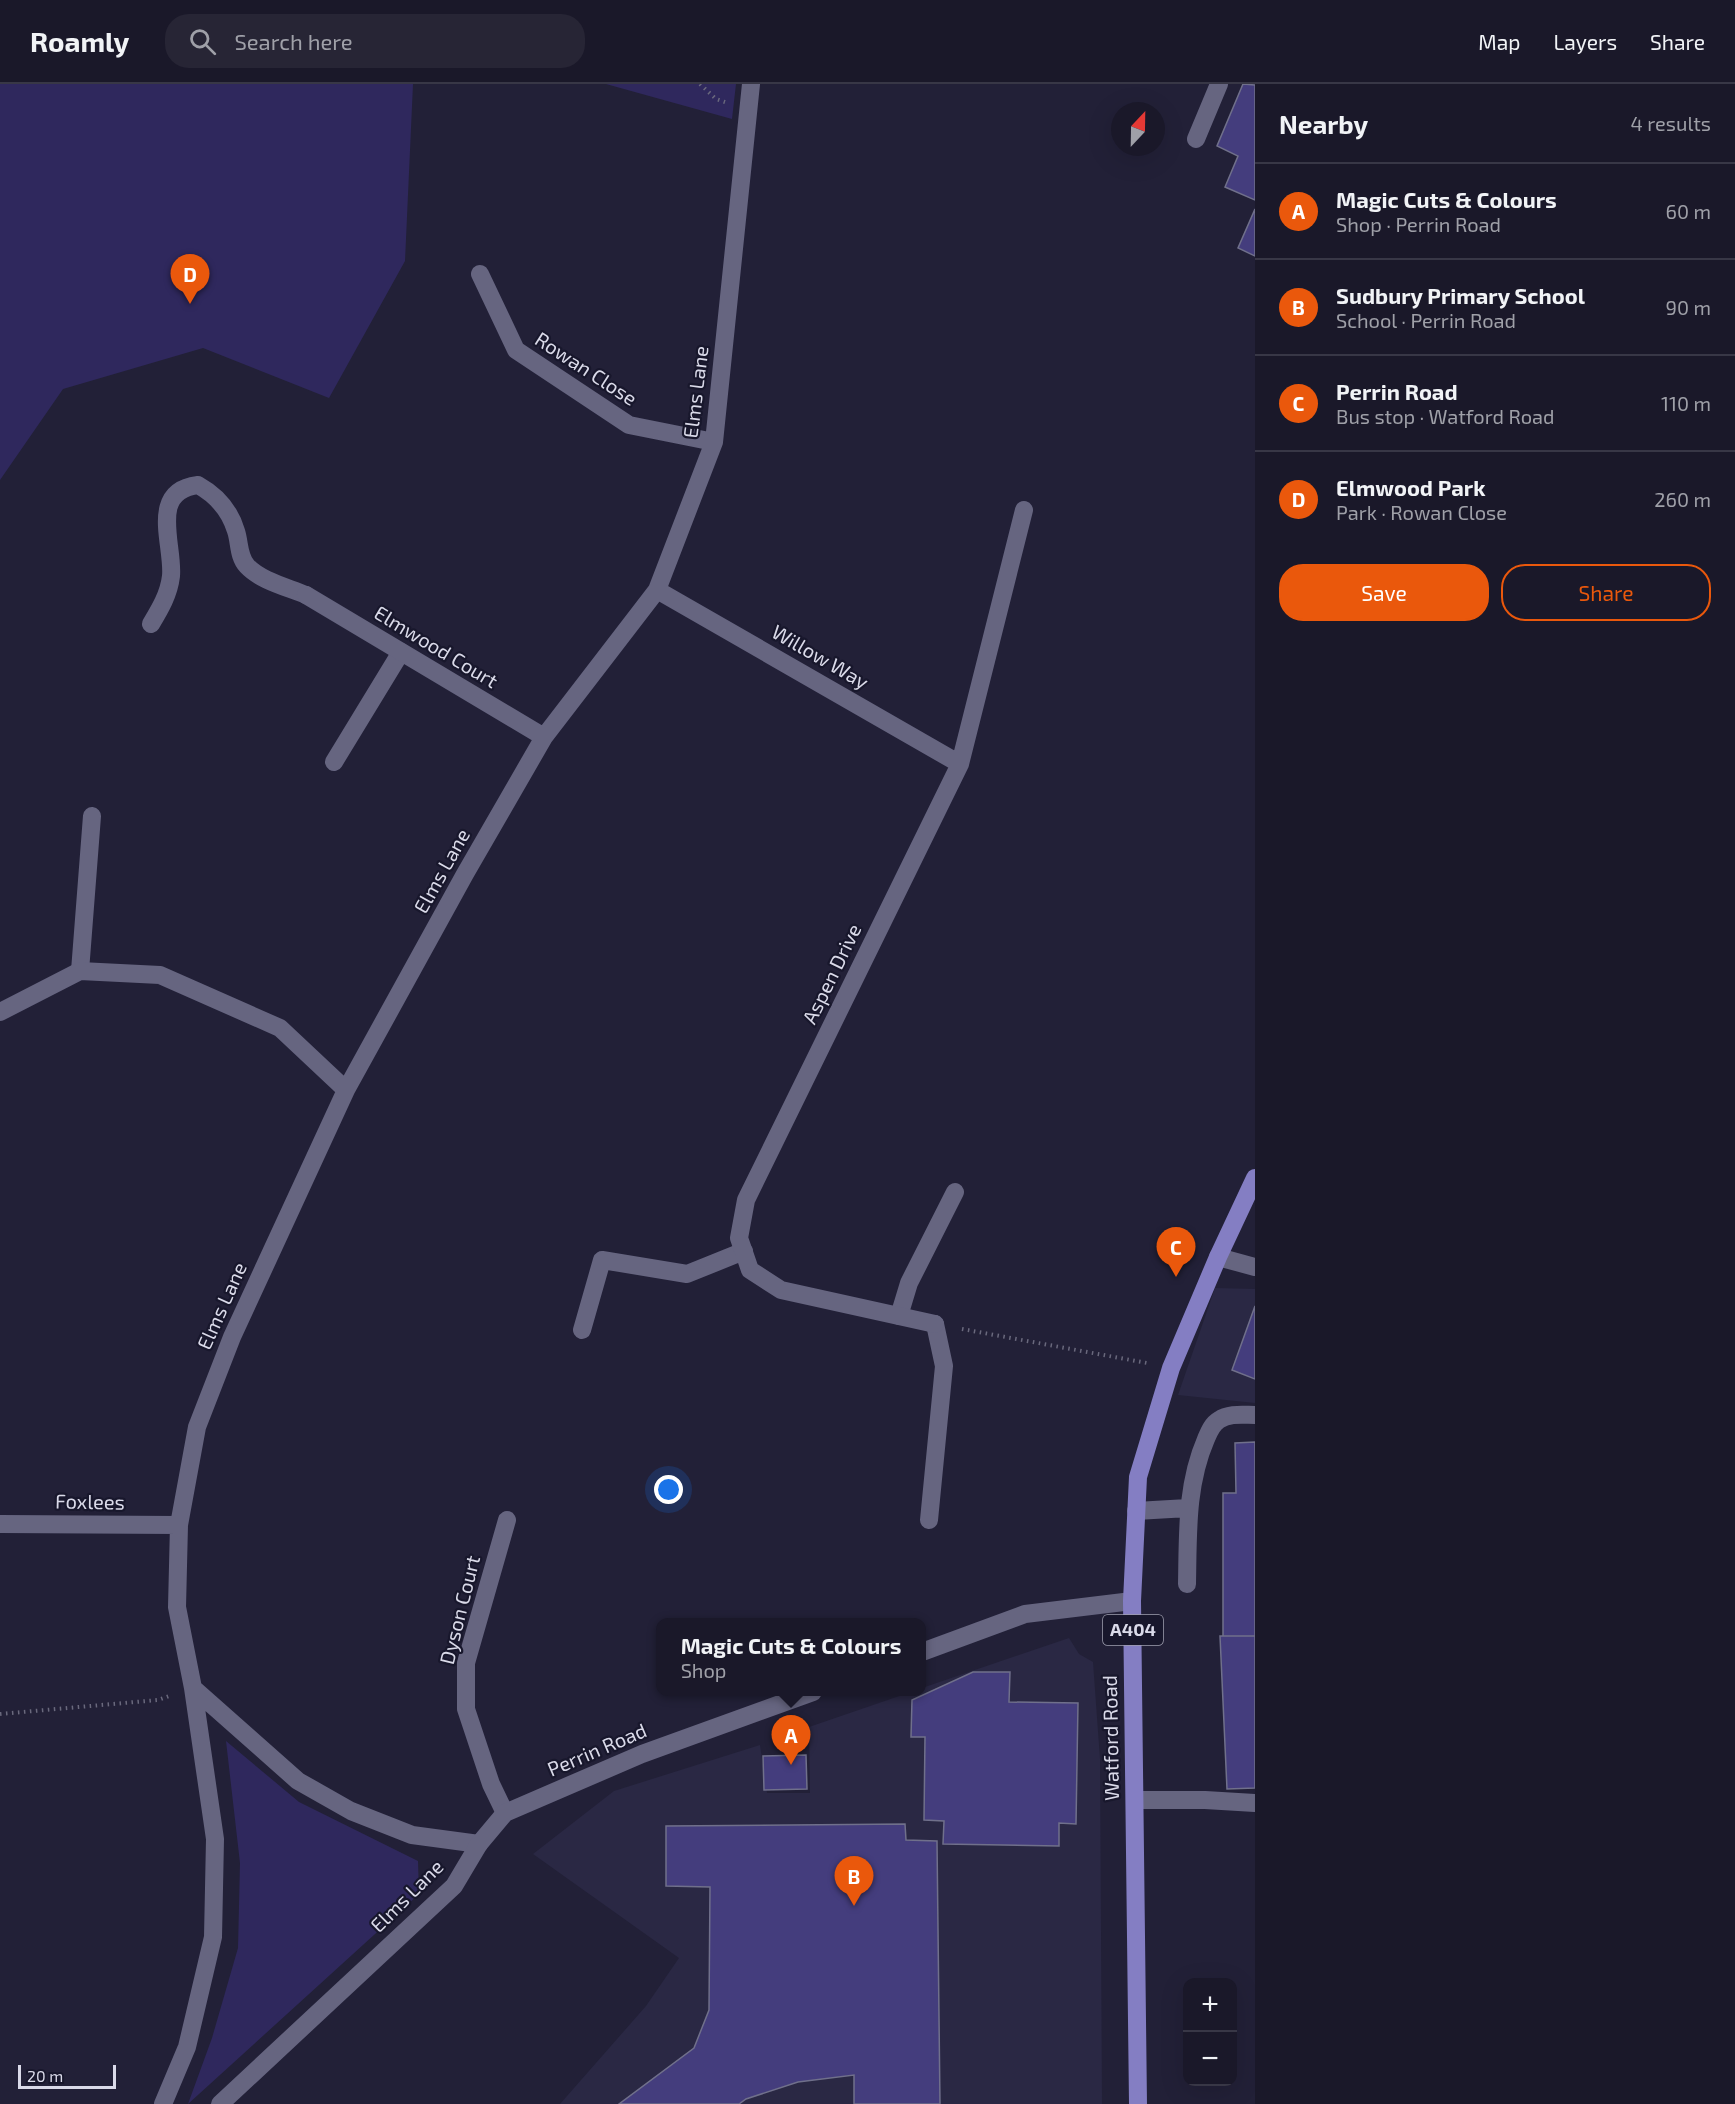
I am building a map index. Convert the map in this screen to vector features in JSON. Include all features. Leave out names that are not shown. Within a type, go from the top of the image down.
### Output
[{"type":"main road","name":"Watford Road","points":[[1138,2104],[1132,1601],[1138,1477],[1171,1368],[1218,1257],[1255,1178]]},
{"type":"street","name":"Elms Lane","points":[[163,2104],[187,2047],[213,1937],[215,1839],[193,1688],[177,1607],[179,1525],[197,1427],[232,1338],[346,1090],[465,874],[544,738],[657,590],[714,442],[752,84]]},
{"type":"street","points":[[1196,139],[1219,84]]},
{"type":"street","name":"Rowan Close","points":[[480,274],[516,350],[629,425],[714,442]]},
{"type":"street","name":"Elmwood Court","points":[[151,624],[165,600],[171,579],[166,527],[169,505],[177,494],[187,487],[198,485],[222,503],[236,531],[241,557],[247,566],[258,575],[306,595],[544,738]]},
{"type":"street","name":"Aspen Drive","points":[[935,1324],[781,1290],[750,1270],[739,1238],[746,1200],[960,764],[1024,510]]},
{"type":"street","name":"Willow Way","points":[[657,590],[960,764]]},
{"type":"street","points":[[334,762],[401,652]]},
{"type":"street","points":[[80,971],[93,816]]},
{"type":"street","points":[[0,1012],[80,971],[160,975],[280,1028],[346,1090]]},
{"type":"street","points":[[899,1316],[909,1283],[955,1192]]},
{"type":"street","points":[[582,1330],[602,1260],[687,1275],[744,1251]]},
{"type":"street","points":[[1218,1257],[1255,1267]]},
{"type":"street","points":[[929,1520],[944,1366],[935,1324]]},
{"type":"street","points":[[1187,1584],[1188,1508],[1194,1471],[1210,1429],[1217,1421],[1228,1416],[1255,1415]]},
{"type":"street","points":[[1136,1511],[1188,1508]]},
{"type":"street","name":"Dyson Court","points":[[506,1813],[491,1784],[466,1709],[466,1663],[507,1521]]},
{"type":"street","name":"Foxlees","points":[[0,1524],[179,1525]]},
{"type":"street","points":[[926,1650],[1025,1614],[1132,1601]]},
{"type":"street","name":"Elms Lane","points":[[193,1688],[298,1780],[351,1811],[412,1835],[479,1844],[454,1886],[220,2104]]},
{"type":"street","name":"Perrin Road","points":[[479,1844],[506,1813],[642,1754],[802,1696]]},
{"type":"street","points":[[1134,1800],[1255,1803]]},
{"type":"path","points":[[935,1324],[1171,1368]]},
{"type":"path","points":[[0,1714],[158,1700],[193,1688]]},
{"type":"shaded area","points":[[0,84],[413,84],[405,261],[329,398],[203,348],[63,389],[0,480]]},
{"type":"shaded area","points":[[606,84],[736,84],[732,119]]},
{"type":"shaded area","points":[[1215,1288],[1255,1289],[1255,1403],[1178,1395]]},
{"type":"shaded area","points":[[1069,1638],[1079,1654],[1093,1662],[1100,1759],[1102,2104],[560,2104],[646,2006],[679,1958],[533,1854],[614,1791],[760,1745],[767,1793],[810,1793],[809,1727],[899,1696],[926,1696],[926,1687]]},
{"type":"shaded area","points":[[226,1741],[299,1802],[418,1861],[419,1894],[188,2104],[212,2038],[238,1948],[240,1863]]},
{"type":"building","points":[[1243,84],[1255,85],[1255,200],[1225,187],[1238,156],[1217,146]]},
{"type":"building","points":[[1255,209],[1255,256],[1238,248]]},
{"type":"building","points":[[1255,1306],[1255,1379],[1232,1370]]},
{"type":"building","points":[[1255,1442],[1255,1636],[1223,1636],[1223,1493],[1236,1493],[1235,1443]]},
{"type":"building","points":[[1220,1636],[1255,1636],[1255,1788],[1227,1789]]},
{"type":"building","points":[[973,1672],[1010,1672],[1009,1702],[1078,1703],[1076,1824],[1059,1823],[1059,1846],[943,1844],[944,1821],[924,1820],[925,1737],[911,1737],[912,1700],[926,1696],[926,1694]]},
{"type":"building","points":[[806,1755],[807,1789],[764,1790],[763,1756]]},
{"type":"building","points":[[905,1824],[906,1840],[937,1841],[940,2104],[854,2104],[854,2075],[798,2082],[746,2099],[739,2104],[619,2104],[694,2048],[709,2010],[710,1887],[666,1886],[666,1826]]},
{"type":"place","name":"Elmwood Park","points":[[190,304]]},
{"type":"place","name":"Perrin Road","points":[[1176,1277]]},
{"type":"place","name":"Magic Cuts & Colours","points":[[791,1765]]},
{"type":"place","name":"Sudbury Primary School","points":[[854,1906]]}]
